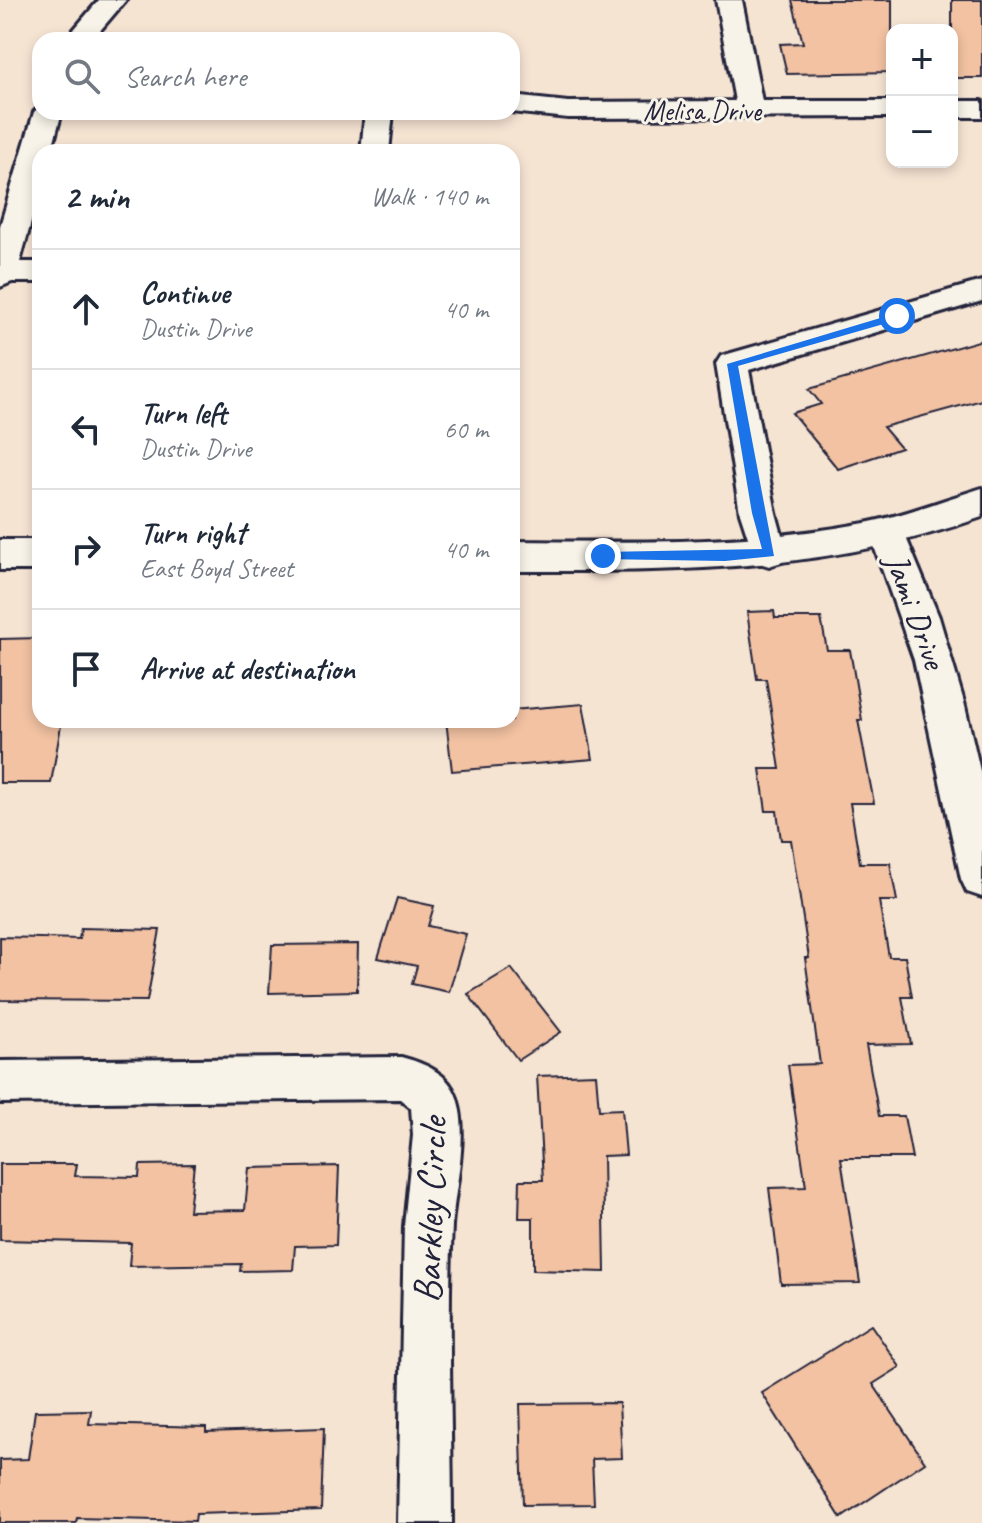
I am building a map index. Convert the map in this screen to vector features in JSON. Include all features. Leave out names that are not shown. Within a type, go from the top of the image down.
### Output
[{"type":"street","points":[[85,32],[113,0]]},
{"type":"street","points":[[729,0],[750,109]]},
{"type":"street","name":"Melisa Drive","points":[[520,105],[568,110],[886,109]]},
{"type":"street","points":[[958,109],[982,109]]},
{"type":"street","points":[[39,144],[46,120]]},
{"type":"street","points":[[376,144],[378,120]]},
{"type":"street","points":[[32,167],[1,275],[32,273]]},
{"type":"street","points":[[769,553],[758,513],[732,364],[982,291]]},
{"type":"street","points":[[520,556],[725,556],[769,553],[825,546],[887,532],[982,502]]},
{"type":"street","name":"Jami Drive","points":[[887,532],[922,614],[941,681],[982,879]]},
{"type":"street","points":[[0,555],[32,555]]},
{"type":"street","name":"Barkley Circle","points":[[0,1082],[401,1078],[415,1081],[435,1100],[437,1114],[428,1226],[425,1523]]},
{"type":"building","points":[[792,0],[892,0],[892,24],[886,24],[886,72],[787,74],[780,44],[803,43]]},
{"type":"building","points":[[952,0],[982,0],[982,78],[958,78],[958,24],[952,24]]},
{"type":"building","points":[[982,340],[982,400],[883,427],[901,448],[838,469],[792,413],[821,404],[809,389]]},
{"type":"building","points":[[774,611],[775,618],[821,618],[827,650],[850,650],[862,720],[858,720],[874,803],[850,803],[860,863],[890,863],[897,901],[879,901],[889,957],[905,957],[912,997],[902,997],[911,1044],[866,1045],[879,1116],[904,1116],[912,1158],[841,1158],[860,1283],[781,1284],[769,1188],[806,1187],[788,1065],[820,1064],[805,958],[809,958],[791,840],[781,840],[777,811],[766,811],[760,769],[780,769],[766,679],[757,679],[747,612]]},
{"type":"building","points":[[32,638],[32,728],[61,728],[51,783],[0,783],[0,639]]},
{"type":"building","points":[[583,704],[593,759],[452,771],[447,728],[520,728],[520,709]]},
{"type":"building","points":[[397,898],[434,906],[428,926],[466,934],[449,992],[412,984],[417,966],[378,958]]},
{"type":"building","points":[[81,928],[160,930],[147,1001],[0,1000],[0,937],[79,939]]},
{"type":"building","points":[[358,944],[357,991],[269,993],[272,945]]},
{"type":"building","points":[[511,968],[561,1032],[518,1060],[468,994]]},
{"type":"building","points":[[596,1074],[599,1110],[622,1109],[626,1155],[603,1156],[605,1272],[533,1270],[533,1218],[519,1218],[520,1180],[543,1180],[537,1076]]},
{"type":"building","points":[[0,1164],[77,1164],[75,1176],[139,1177],[140,1165],[194,1164],[189,1211],[245,1210],[249,1168],[339,1166],[336,1245],[295,1246],[293,1270],[240,1271],[241,1264],[129,1266],[131,1243],[0,1240]]},
{"type":"building","points":[[871,1325],[900,1367],[873,1384],[925,1462],[841,1518],[762,1393]]},
{"type":"building","points":[[619,1403],[622,1458],[592,1459],[594,1504],[523,1505],[520,1404]]},
{"type":"building","points":[[91,1410],[89,1424],[206,1427],[206,1432],[324,1428],[321,1510],[196,1514],[195,1521],[77,1518],[76,1523],[0,1523],[0,1460],[28,1459],[35,1411]]},
{"type":"route","points":[[603,556],[769,553],[758,513],[741,401],[732,364],[897,316]]}]
